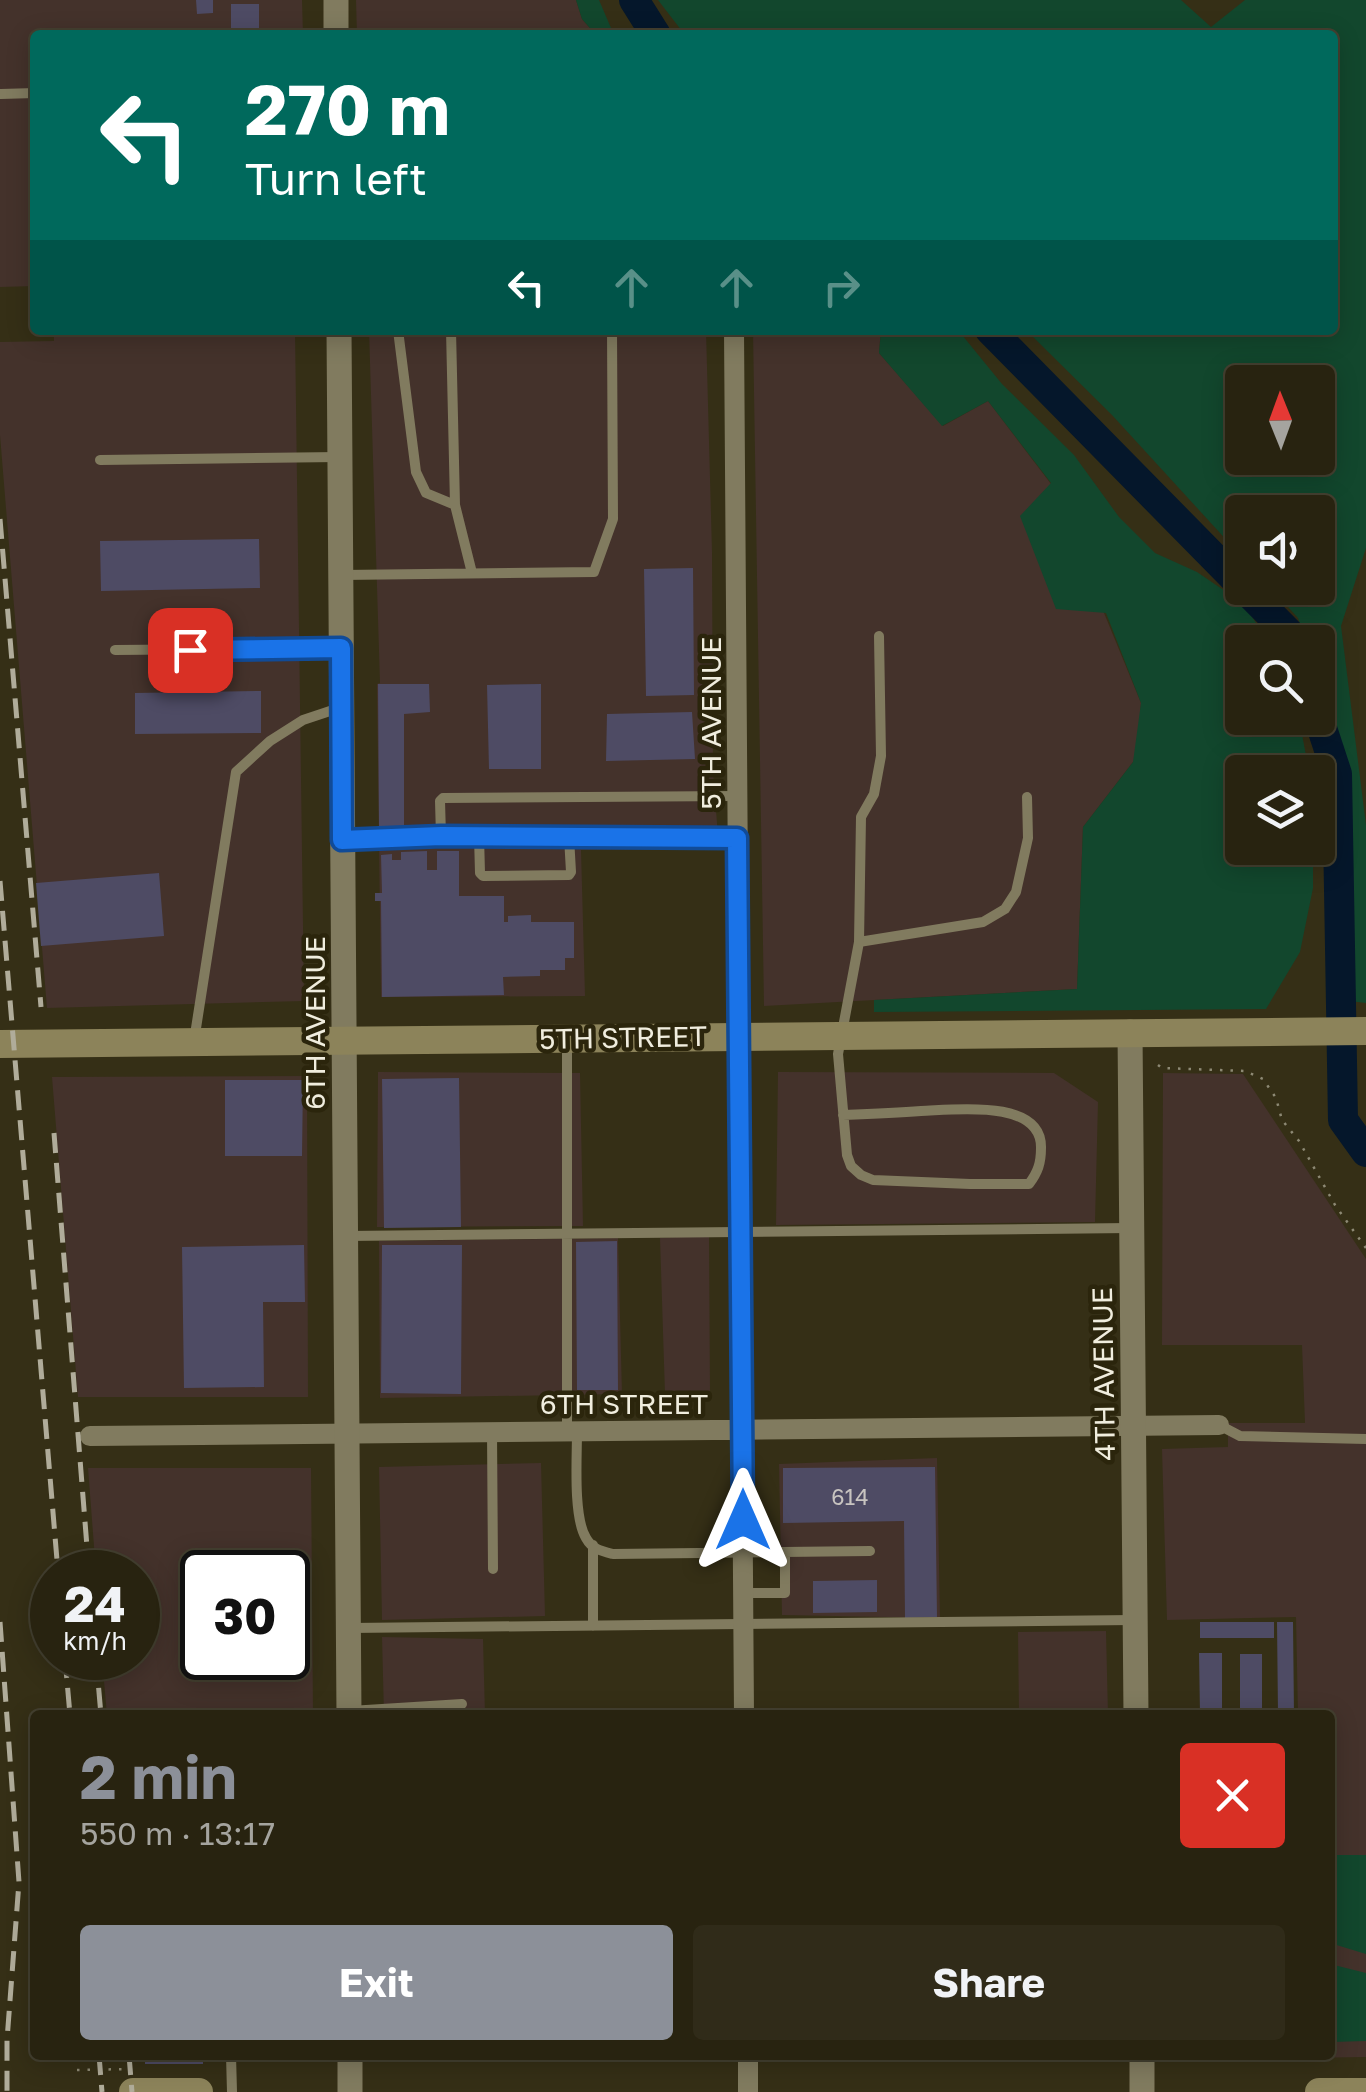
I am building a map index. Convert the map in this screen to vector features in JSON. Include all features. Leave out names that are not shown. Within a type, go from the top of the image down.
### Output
[{"type":"main road","name":"5TH STREET","points":[[0,1044],[1366,1031]]},
{"type":"main road","points":[[138,2080],[198,2092]]},
{"type":"main road","points":[[1319,2092],[1366,2092]]},
{"type":"street","points":[[336,0],[336,30]]},
{"type":"street","name":"6TH AVENUE","points":[[338,335],[349,1710]]},
{"type":"street","name":"5TH AVENUE","points":[[734,335],[744,1710]]},
{"type":"street","name":"4TH AVENUE","points":[[1130,1032],[1136,1710]]},
{"type":"street","name":"6TH STREET","points":[[90,1436],[1219,1425]]},
{"type":"street","points":[[350,2060],[350,2092]]},
{"type":"street","points":[[748,2060],[748,2092]]},
{"type":"street","points":[[1142,2060],[1142,2092]]},
{"type":"lane","points":[[1,94],[30,93]]},
{"type":"lane","points":[[399,335],[416,472],[426,493],[455,504]]},
{"type":"lane","points":[[451,335],[455,504],[472,573]]},
{"type":"lane","points":[[340,574],[594,572],[614,519],[612,335]]},
{"type":"lane","points":[[100,460],[340,457]]},
{"type":"lane","points":[[842,1115],[982,1108],[1015,1115],[1032,1123],[1041,1140],[1041,1164],[1028,1184],[873,1180],[851,1166],[847,1154],[842,1115],[838,1054],[859,942],[861,817],[874,794],[881,756],[879,636]]},
{"type":"lane","points":[[115,650],[341,648]]},
{"type":"lane","points":[[193,1042],[236,772],[270,741],[303,720],[342,707]]},
{"type":"lane","points":[[441,836],[443,798],[737,796]]},
{"type":"lane","points":[[859,942],[983,922],[1004,909],[1016,892],[1028,838],[1027,797]]},
{"type":"lane","points":[[342,840],[441,836],[737,838]]},
{"type":"lane","points":[[479,836],[483,876],[568,875],[570,837]]},
{"type":"lane","points":[[567,1038],[572,1431],[578,1503],[586,1539],[597,1550],[612,1554],[870,1551]]},
{"type":"lane","points":[[346,1236],[1131,1228]]},
{"type":"lane","points":[[1219,1425],[1240,1436],[1366,1439]]},
{"type":"lane","points":[[492,1432],[493,1569]]},
{"type":"lane","points":[[592,1546],[594,1626]]},
{"type":"lane","points":[[743,1594],[785,1593],[785,1552]]},
{"type":"lane","points":[[349,1628],[1136,1620]]},
{"type":"lane","points":[[387,1710],[462,1704]]},
{"type":"lane","points":[[231,2060],[232,2092]]},
{"type":"path","points":[[1158,1065],[1245,1071],[1263,1079],[1276,1098],[1282,1120],[1366,1248]]},
{"type":"path","points":[[77,2070],[138,2080]]},
{"type":"shaded area","points":[[0,0],[302,0],[303,30],[30,30],[30,286],[0,287]]},
{"type":"shaded area","points":[[356,0],[576,0],[582,19],[592,30],[357,30]]},
{"type":"shaded area","points":[[54,335],[295,335],[304,1001],[47,1008],[0,435],[0,342],[54,341]]},
{"type":"shaded area","points":[[369,335],[706,335],[713,771],[719,849],[581,850],[585,996],[381,997],[377,684],[380,683]]},
{"type":"shaded area","points":[[753,335],[881,335],[879,353],[943,426],[988,401],[1051,484],[1141,703],[1136,758],[1083,827],[1077,989],[764,1006]]},
{"type":"shaded area","points":[[378,1072],[580,1073],[583,1226],[377,1227]]},
{"type":"shaded area","points":[[778,1072],[1054,1073],[1098,1102],[1095,1222],[776,1225]]},
{"type":"shaded area","points":[[1163,1073],[1243,1074],[1366,1259],[1366,2057],[1335,2057],[1335,1710],[1298,1710],[1296,1617],[1167,1620],[1162,1449],[1228,1447],[1228,1423],[1305,1423],[1302,1345],[1162,1345]]},
{"type":"shaded area","points":[[307,1076],[308,1397],[78,1397],[52,1077]]},
{"type":"shaded area","points":[[709,1235],[710,1392],[665,1394],[660,1238]]},
{"type":"shaded area","points":[[618,1238],[622,1394],[380,1398],[379,1241]]},
{"type":"shaded area","points":[[937,1458],[940,1618],[782,1615],[779,1464]]},
{"type":"shaded area","points":[[541,1463],[545,1616],[382,1620],[379,1467]]},
{"type":"shaded area","points":[[88,1468],[311,1468],[313,1710],[107,1710],[104,1680],[160,1680],[160,1550],[94,1550]]},
{"type":"shaded area","points":[[1106,1631],[1108,1710],[1019,1710],[1018,1632]]},
{"type":"shaded area","points":[[382,1637],[483,1639],[485,1710],[384,1710]]},
{"type":"green space","points":[[576,0],[599,0],[614,30],[592,30],[582,19]]},
{"type":"green space","points":[[658,0],[1181,0],[1211,27],[1245,0],[1366,0],[1366,548],[1341,626],[1366,825],[1366,1003],[1349,1001],[1351,918],[1341,755],[1335,735],[1335,625],[1300,625],[1286,605],[1335,605],[1335,495],[1225,495],[1225,538],[1112,415],[1031,335],[1338,335],[1338,30],[681,30]]},
{"type":"green space","points":[[881,335],[962,335],[1002,384],[1074,455],[1119,517],[1155,553],[1197,572],[1225,591],[1225,605],[1245,605],[1257,625],[1225,625],[1225,735],[1302,735],[1306,755],[1225,755],[1225,865],[1313,865],[1313,888],[1300,952],[1266,1009],[874,1012],[874,1000],[1077,989],[1083,827],[1133,762],[1141,703],[1106,613],[1056,609],[1020,516],[1051,483],[988,401],[942,426],[879,353]]},
{"type":"green space","points":[[1335,1855],[1366,1855],[1366,1954],[1335,1945]]},
{"type":"green space","points":[[1335,1965],[1366,1973],[1366,2041],[1335,2042]]},
{"type":"building","points":[[196,0],[213,0],[213,13],[197,14]]},
{"type":"building","points":[[231,4],[259,4],[259,30],[231,30]]},
{"type":"building","points":[[259,539],[260,588],[101,591],[100,541]]},
{"type":"building","points":[[693,568],[694,695],[646,696],[644,569]]},
{"type":"building","points":[[378,684],[429,684],[430,712],[404,714],[404,826],[379,827]]},
{"type":"building","points":[[541,684],[541,769],[489,769],[487,685]]},
{"type":"building","points":[[261,691],[261,733],[135,734],[135,693]]},
{"type":"building","points":[[692,712],[695,759],[606,761],[607,714]]},
{"type":"building","points":[[427,851],[427,870],[437,870],[437,851],[459,851],[459,896],[504,896],[504,922],[508,922],[508,916],[531,915],[531,922],[574,922],[574,958],[565,958],[565,970],[540,970],[540,976],[503,977],[504,995],[382,997],[381,901],[375,901],[375,893],[382,893],[381,855],[392,854],[392,860],[401,860],[401,852]]},
{"type":"building","points":[[159,873],[164,936],[41,946],[36,883]]},
{"type":"building","points":[[459,1078],[461,1227],[384,1228],[382,1079]]},
{"type":"building","points":[[225,1080],[303,1080],[302,1156],[225,1156]]},
{"type":"building","points":[[617,1241],[618,1390],[577,1390],[576,1242]]},
{"type":"building","points":[[304,1245],[305,1302],[263,1302],[264,1387],[184,1388],[182,1247]]},
{"type":"building","points":[[382,1245],[462,1245],[461,1394],[381,1393]]},
{"type":"building","points":[[935,1467],[937,1617],[905,1618],[904,1521],[783,1523],[783,1468]]},
{"type":"building","points":[[877,1580],[877,1612],[813,1613],[813,1581]]},
{"type":"building","points":[[1200,1622],[1274,1622],[1274,1638],[1200,1638]]},
{"type":"building","points":[[1277,1622],[1293,1622],[1294,1710],[1278,1710]]},
{"type":"building","points":[[1199,1653],[1222,1653],[1222,1710],[1200,1710]]},
{"type":"building","points":[[1240,1654],[1262,1654],[1262,1710],[1240,1710]]},
{"type":"building","points":[[145,2060],[203,2060],[203,2064],[145,2064]]},
{"type":"waterway","points":[[634,0],[653,30]]},
{"type":"waterway","points":[[995,335],[1225,569]]},
{"type":"waterway","points":[[1261,605],[1281,625]]},
{"type":"waterway","points":[[1324,735],[1337,774],[1343,1120],[1366,1152]]},
{"type":"railway","points":[[0,519],[41,1007]]},
{"type":"railway","points":[[0,881],[56,1550]]},
{"type":"railway","points":[[54,1133],[87,1550]]},
{"type":"railway","points":[[0,1622],[19,1882],[7,2092]]},
{"type":"railway","points":[[67,1680],[70,1710]]},
{"type":"railway","points":[[98,1680],[101,1710]]},
{"type":"railway","points":[[99,2060],[102,2092]]},
{"type":"railway","points":[[129,2060],[132,2092]]},
{"type":"route","points":[[190,650],[341,648],[342,840],[441,836],[737,838],[743,1520]]}]
